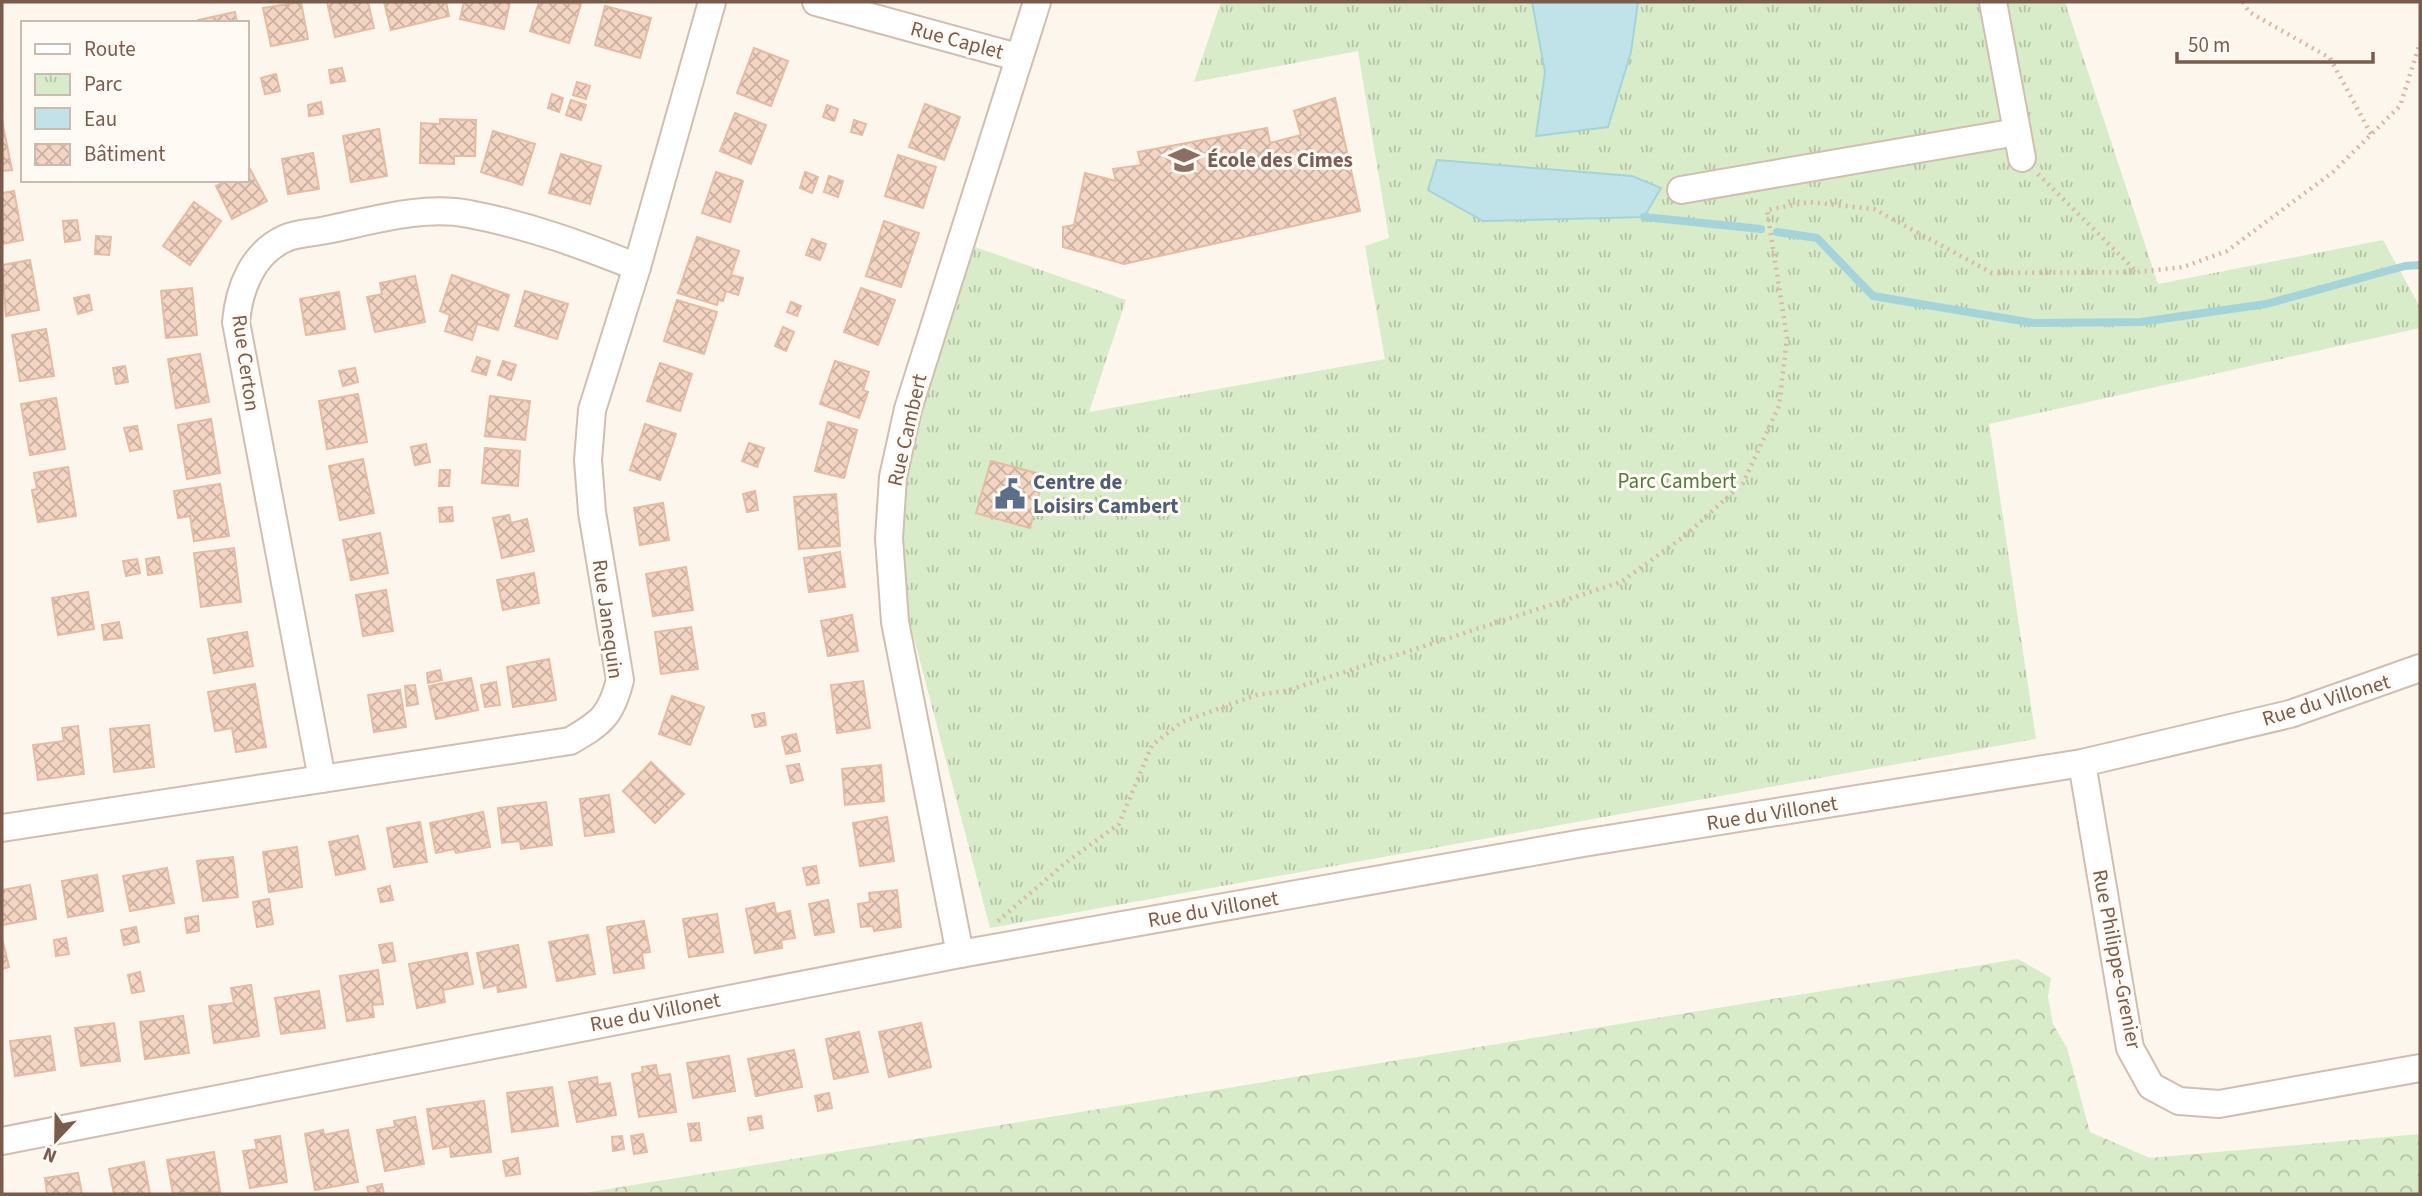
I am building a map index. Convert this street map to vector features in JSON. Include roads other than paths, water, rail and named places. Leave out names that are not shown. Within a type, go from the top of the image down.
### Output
[{"type":"street","name":"Rue Janequin","points":[[2,828],[570,741],[600,724],[615,703],[620,680],[592,512],[587,460],[596,397],[637,267],[712,2]]},
{"type":"street","name":"Rue Caplet","points":[[816,2],[1017,57]]},
{"type":"street","name":"Rue Cambert","points":[[960,954],[895,622],[889,538],[893,477],[908,409],[1017,57],[1037,2]]},
{"type":"street","points":[[1993,2],[2022,158]]},
{"type":"street","points":[[1681,190],[2017,132]]},
{"type":"street","name":"Rue Certon","points":[[322,779],[236,322],[238,298],[245,280],[260,257],[285,238],[417,213],[466,214],[557,235],[637,267]]},
{"type":"street","name":"Rue du Villonet","points":[[2,1141],[960,954],[1583,843],[2082,763],[2290,714],[2420,668]]},
{"type":"street","name":"Rue Philippe-Grenier","points":[[2082,763],[2130,1048],[2151,1086],[2179,1101],[2219,1104],[2420,1068]]},
{"type":"water","points":[[1532,2],[1638,2],[1631,52],[1608,127],[1536,136],[1545,72]]},
{"type":"water","points":[[1437,160],[1632,176],[1661,188],[1644,217],[1483,221],[1428,190]]},
{"type":"waterway","points":[[1644,217],[1761,229]]},
{"type":"waterway","points":[[1777,232],[1817,238],[1873,296],[2034,323],[2141,322],[2266,304],[2405,266],[2420,265]]},
{"type":"place","name":"École des Cimes","points":[[1184,160]]},
{"type":"place","name":"Centre de Loisirs Cambert","points":[[1010,494]]},
{"type":"park label","name":"Parc Cambert","points":[[1677,481]]}]
